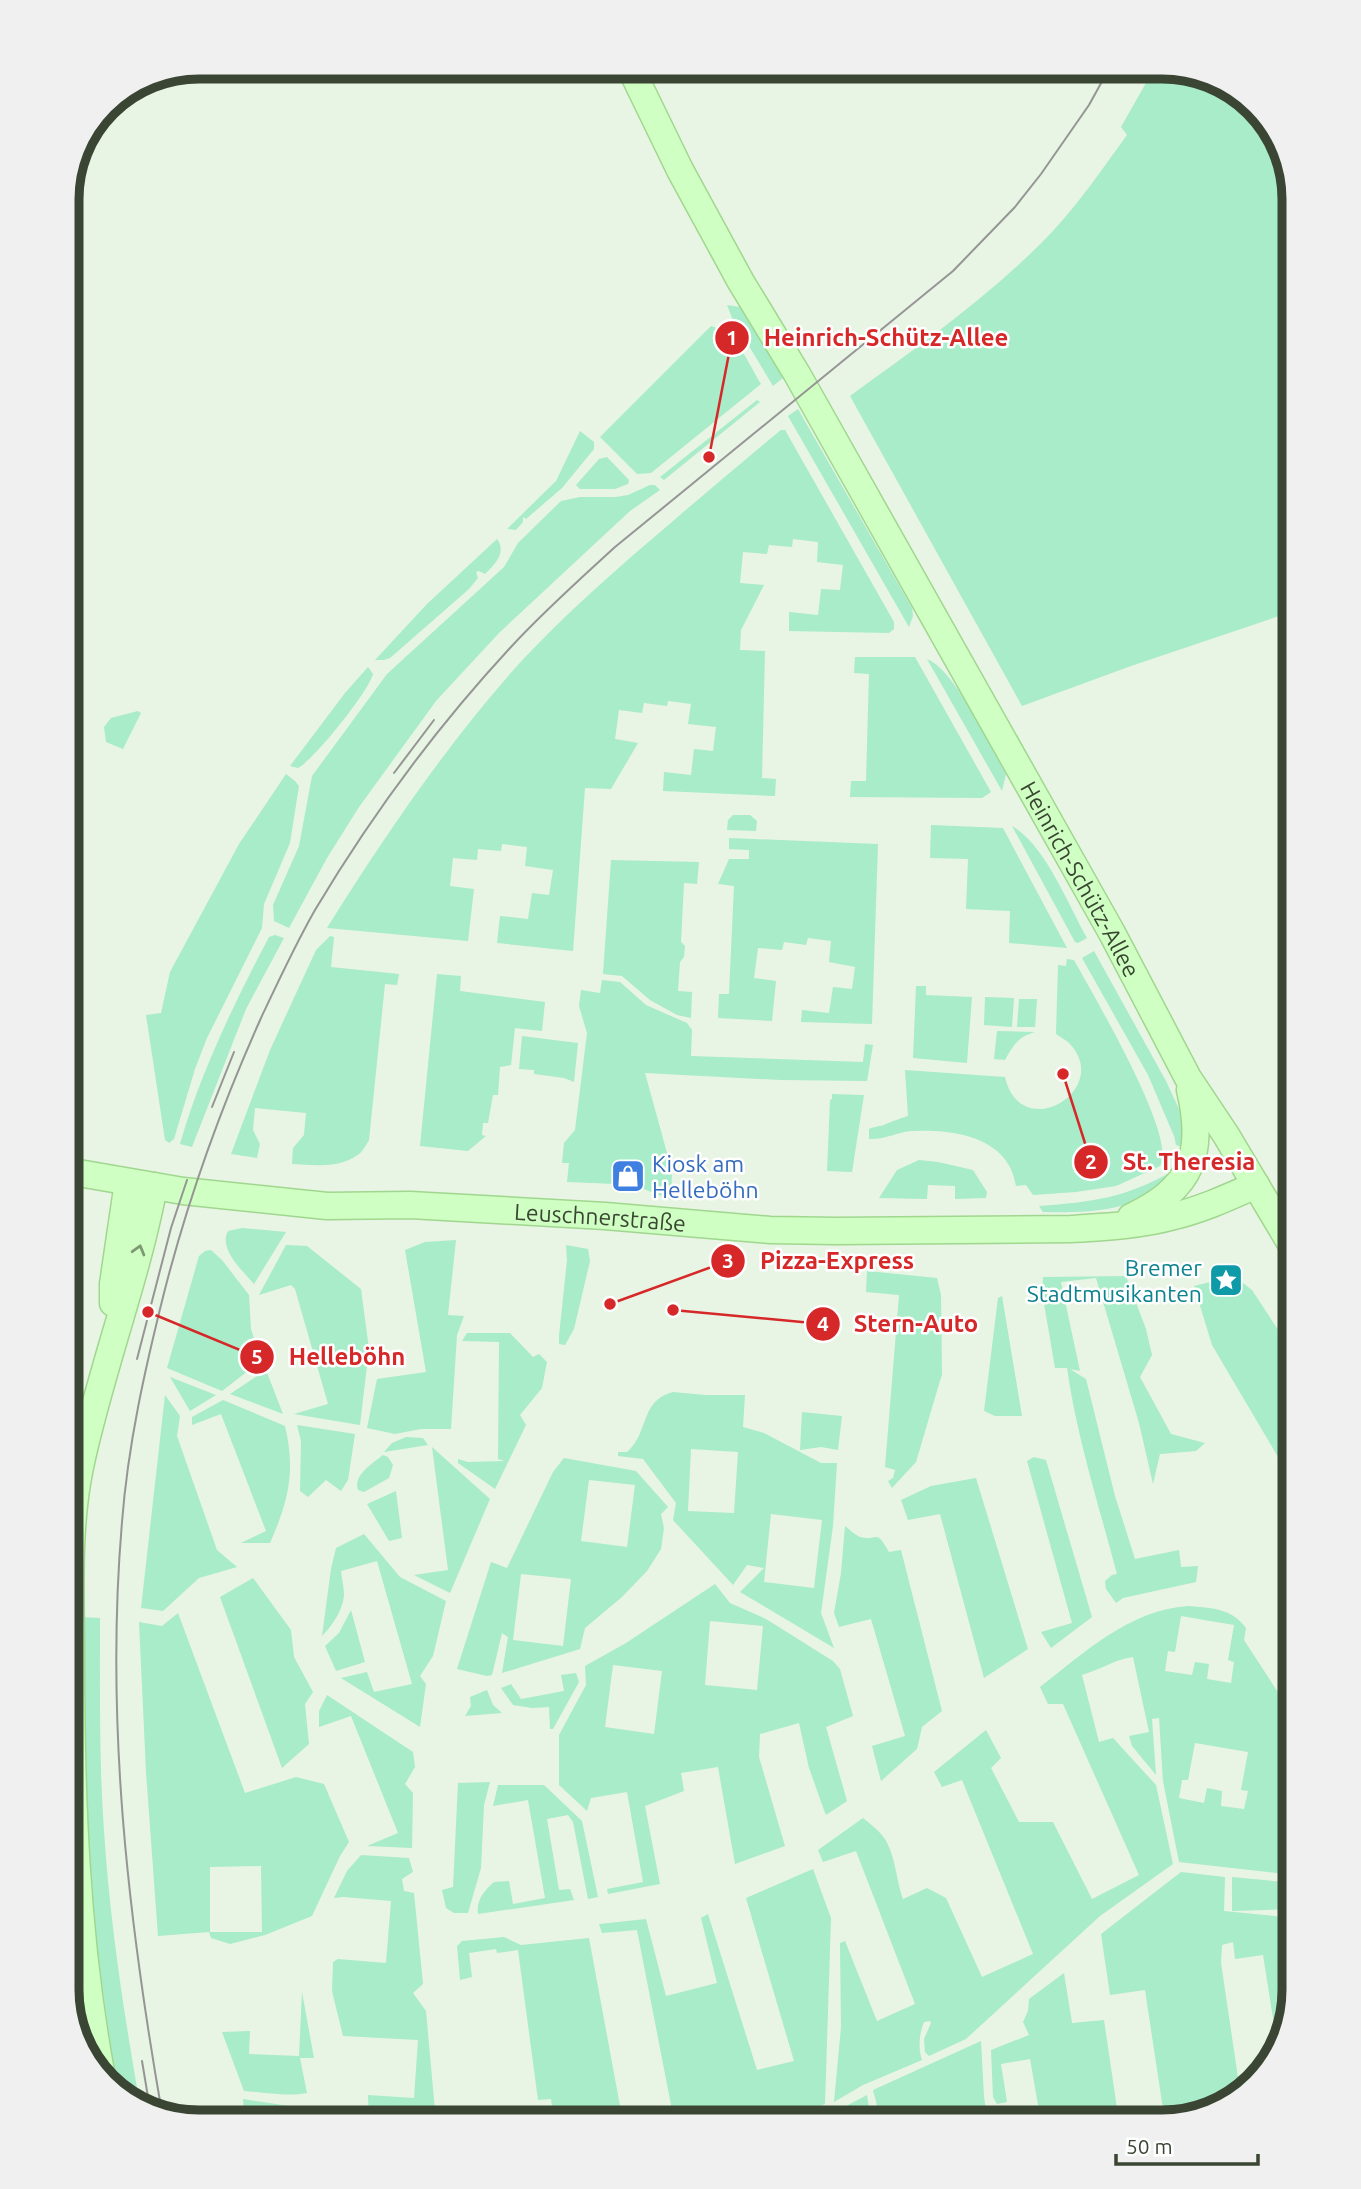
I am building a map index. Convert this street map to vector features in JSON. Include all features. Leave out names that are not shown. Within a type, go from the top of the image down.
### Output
[{"type":"main road","name":"Heinrich-Schütz-Allee","points":[[636,79],[680,170],[741,282],[797,374],[1112,933],[1188,1078],[1282,1229]]},
{"type":"main road","points":[[1110,1226],[1161,1200],[1179,1183],[1192,1162],[1197,1119],[1188,1078]]},
{"type":"main road","name":"Leuschnerstraße","points":[[79,1173],[213,1195],[327,1206],[410,1205],[605,1216],[771,1230],[837,1231],[1110,1226],[1172,1217],[1214,1204],[1256,1185]]},
{"type":"main road","points":[[113,1339],[113,1284],[128,1182]]},
{"type":"main road","points":[[79,1475],[113,1339],[147,1223],[154,1186]]},
{"type":"main road","points":[[79,1884],[99,2057]]},
{"type":"green space","points":[[1148,79],[1170,79],[1201,85],[1229,99],[1252,120],[1270,146],[1278,168],[1282,199],[1282,615],[1022,706],[850,396],[980,298],[1029,255],[1082,197],[1127,135],[1121,127]]},
{"type":"green space","points":[[727,305],[740,307],[783,378],[773,386],[732,318]]},
{"type":"green space","points":[[711,326],[720,329],[735,341],[761,384],[651,473],[637,474],[600,437]]},
{"type":"green space","points":[[757,400],[760,402],[664,480],[660,477]]},
{"type":"green space","points":[[798,409],[912,608],[913,616],[909,627],[788,416]]},
{"type":"green space","points":[[781,430],[785,430],[894,622],[894,629],[889,633],[789,631],[789,612],[818,615],[821,589],[840,590],[843,565],[817,562],[818,542],[793,539],[792,547],[769,545],[767,554],[743,552],[740,583],[764,585],[741,630],[740,650],[765,651],[762,778],[776,779],[775,796],[663,791],[664,772],[691,775],[694,749],[713,751],[716,727],[688,724],[691,704],[668,701],[667,706],[644,703],[642,713],[619,710],[615,739],[638,743],[611,789],[585,788],[573,951],[497,943],[500,916],[528,919],[532,893],[549,895],[553,870],[525,866],[527,847],[502,844],[501,851],[478,849],[477,860],[453,858],[450,886],[474,889],[468,941],[327,928],[436,766],[523,659],[615,571]]},
{"type":"green space","points":[[580,431],[594,442],[594,449],[562,488],[526,519],[523,517],[523,522],[516,530],[507,529],[556,481]]},
{"type":"green space","points":[[607,457],[629,480],[628,484],[615,489],[580,489],[576,485],[599,459]]},
{"type":"green space","points":[[655,485],[660,490],[630,511],[499,633],[436,701],[359,807],[327,858],[289,928],[274,921],[273,905],[299,846],[312,776],[387,674],[504,567],[518,543],[561,501],[580,497],[628,495]]},
{"type":"green space","points":[[497,539],[500,553],[485,574],[476,572],[478,578],[469,589],[390,658],[375,660],[427,604]]},
{"type":"green space","points":[[855,657],[915,657],[991,792],[982,798],[850,797],[851,781],[866,781],[869,674],[854,673]]},
{"type":"green space","points":[[927,659],[949,678],[981,728],[1006,774],[1002,791]]},
{"type":"green space","points":[[368,667],[373,674],[369,683],[340,724],[306,762],[298,768],[290,766],[345,693]]},
{"type":"green space","points":[[138,711],[141,713],[123,749],[106,742],[104,727],[111,718]]},
{"type":"green space","points":[[286,774],[299,786],[290,843],[264,904],[262,928],[207,1038],[174,1139],[169,1143],[165,1140],[146,1015],[161,1013],[170,972],[239,844]]},
{"type":"green space","points":[[733,815],[750,815],[757,821],[756,831],[727,830],[728,820]]},
{"type":"green space","points":[[931,825],[1003,828],[1067,948],[1009,943],[1010,911],[966,909],[968,859],[930,858]]},
{"type":"green space","points":[[1012,826],[1024,834],[1045,860],[1087,938],[1075,942]]},
{"type":"green space","points":[[729,838],[878,844],[872,1024],[801,1022],[802,1010],[829,1013],[833,987],[852,989],[855,967],[829,962],[831,941],[808,938],[806,945],[784,942],[782,950],[758,948],[754,978],[776,981],[772,1021],[718,1018],[719,994],[729,994],[734,886],[718,884],[729,859],[749,859],[749,850],[729,849]]},
{"type":"green space","points":[[611,860],[699,862],[697,884],[684,883],[681,942],[685,946],[684,957],[680,962],[678,991],[692,992],[691,1018],[677,1015],[650,1000],[622,976],[603,974]]},
{"type":"green space","points":[[275,935],[284,938],[246,1009],[192,1147],[180,1144],[219,1038],[269,937]]},
{"type":"green space","points":[[330,936],[334,937],[331,967],[399,974],[397,985],[385,984],[369,1140],[360,1153],[344,1162],[327,1165],[292,1164],[293,1148],[304,1135],[306,1113],[255,1108],[253,1130],[260,1144],[257,1158],[231,1154],[270,1050],[316,950]]},
{"type":"green space","points":[[1094,951],[1166,1081],[1186,1127],[1186,1148],[1176,1145],[1148,1075],[1082,958]]},
{"type":"green space","points":[[1067,959],[1074,960],[1146,1097],[1162,1151],[1160,1166],[1116,1186],[1033,1195],[1026,1185],[1016,1186],[1011,1169],[1002,1156],[991,1146],[976,1139],[961,1134],[928,1131],[869,1139],[869,1129],[908,1116],[905,1070],[1005,1077],[1014,1097],[1028,1107],[1044,1109],[1060,1103],[1073,1092],[1080,1077],[1080,1060],[1069,1043],[1056,1034],[1058,965],[1066,966]]},
{"type":"green space","points":[[437,974],[461,976],[460,991],[545,1002],[542,1031],[515,1028],[511,1065],[500,1067],[498,1095],[493,1095],[488,1123],[483,1123],[482,1135],[486,1136],[468,1151],[420,1146]]},
{"type":"green space","points":[[602,980],[620,982],[646,1005],[687,1023],[692,1030],[691,1056],[863,1062],[865,1044],[873,1045],[867,1081],[645,1073],[672,1171],[671,1200],[639,1187],[640,1167],[618,1165],[616,1184],[567,1182],[569,1163],[562,1163],[564,1143],[575,1130],[587,1033],[579,1006],[581,990],[600,993]]},
{"type":"green space","points":[[916,986],[926,986],[926,995],[972,997],[967,1063],[913,1058]]},
{"type":"green space","points":[[985,997],[1014,998],[1012,1027],[984,1025]]},
{"type":"green space","points":[[1019,999],[1037,999],[1035,1027],[1017,1027]]},
{"type":"green space","points":[[997,1031],[1035,1032],[1017,1042],[1005,1060],[994,1059]]},
{"type":"green space","points":[[522,1036],[578,1043],[574,1082],[534,1074],[534,1070],[519,1069]]},
{"type":"green space","points":[[832,1094],[864,1095],[852,1172],[827,1171]]},
{"type":"green space","points":[[919,1160],[973,1170],[987,1192],[986,1198],[955,1199],[955,1186],[928,1185],[927,1199],[879,1198],[897,1170]]},
{"type":"green space","points":[[1173,1171],[1155,1192],[1129,1204],[1086,1211],[1043,1212],[1039,1206],[1076,1203],[1124,1193]]},
{"type":"green space","points":[[242,1228],[286,1232],[254,1284],[233,1259],[226,1245],[228,1231]]},
{"type":"green space","points":[[456,1240],[448,1315],[464,1316],[457,1335],[451,1429],[421,1429],[395,1434],[367,1428],[377,1379],[426,1372],[405,1250],[425,1242]]},
{"type":"green space","points":[[286,1245],[307,1246],[361,1289],[369,1349],[360,1425],[294,1414],[328,1404],[295,1289],[291,1285],[259,1295]]},
{"type":"green space","points":[[566,1245],[588,1249],[590,1261],[574,1329],[565,1345],[559,1344],[559,1336],[567,1260]]},
{"type":"green space","points":[[211,1250],[249,1295],[251,1329],[261,1361],[222,1391],[167,1368],[199,1256]]},
{"type":"green space","points":[[867,1271],[937,1278],[941,1295],[942,1374],[916,1462],[892,1488],[888,1481],[893,1478],[895,1470],[885,1467],[899,1295],[866,1292]]},
{"type":"green space","points":[[1126,1276],[1146,1329],[1152,1355],[1140,1377],[1171,1434],[1205,1443],[1196,1451],[1160,1454],[1153,1484],[1139,1423],[1096,1278],[1061,1282],[1080,1371],[1070,1369],[1086,1379],[1115,1496],[1135,1559],[1179,1550],[1181,1567],[1198,1566],[1196,1582],[1123,1598],[1116,1603],[1106,1589],[1105,1581],[1117,1574],[1082,1446],[1067,1368],[1055,1368],[1042,1292],[1043,1277]]},
{"type":"green space","points":[[1234,1276],[1252,1290],[1282,1336],[1282,1464],[1212,1345],[1194,1286]]},
{"type":"green space","points":[[1002,1296],[1022,1416],[995,1416],[984,1411],[998,1298]]},
{"type":"green space","points":[[467,1333],[510,1333],[533,1357],[539,1354],[547,1362],[542,1388],[520,1415],[526,1425],[495,1489],[458,1463],[458,1459],[468,1462],[505,1461],[498,1459],[499,1342],[462,1341]]},
{"type":"green space","points":[[266,1370],[283,1414],[230,1394]]},
{"type":"green space","points":[[170,1377],[216,1395],[190,1411]]},
{"type":"green space","points":[[673,1392],[745,1395],[743,1427],[764,1433],[821,1463],[837,1463],[833,1526],[821,1613],[834,1648],[740,1592],[764,1568],[747,1565],[733,1585],[673,1520],[676,1503],[643,1459],[618,1456],[618,1452],[627,1452],[634,1444],[650,1410],[662,1396]],"holes":[[[691,1449],[738,1452],[734,1513],[688,1511]],[[771,1514],[822,1520],[814,1588],[764,1582]]]},
{"type":"green space","points":[[165,1395],[180,1416],[177,1436],[217,1550],[237,1567],[199,1578],[163,1611],[141,1608]]},
{"type":"green space","points":[[223,1400],[285,1426],[290,1472],[286,1500],[270,1543],[241,1543],[266,1531],[221,1414],[192,1425],[192,1417]]},
{"type":"green space","points":[[802,1412],[842,1416],[838,1450],[821,1447],[800,1450]]},
{"type":"green space","points":[[297,1425],[355,1434],[348,1480],[341,1491],[326,1480],[308,1497],[300,1491],[301,1441]]},
{"type":"green space","points":[[406,1437],[423,1438],[428,1445],[384,1452],[392,1443]]},
{"type":"green space","points":[[432,1447],[490,1499],[450,1593],[414,1575],[448,1570]]},
{"type":"green space","points":[[383,1455],[388,1457],[393,1465],[389,1478],[364,1492],[358,1490],[358,1479]]},
{"type":"green space","points":[[1034,1457],[1046,1460],[1092,1617],[1051,1648],[1041,1632],[1072,1623],[1027,1461]]},
{"type":"green space","points":[[564,1458],[636,1471],[668,1507],[661,1514],[664,1528],[661,1549],[647,1571],[622,1597],[585,1628],[580,1649],[502,1673],[508,1637],[502,1633],[492,1675],[457,1669],[491,1562],[507,1568],[553,1472]],"holes":[[[589,1480],[635,1485],[627,1547],[581,1541]],[[521,1574],[571,1579],[563,1646],[513,1640]]]},
{"type":"green space","points":[[976,1478],[1028,1649],[984,1678],[940,1514],[908,1520],[901,1500],[931,1486]]},
{"type":"green space","points":[[396,1491],[402,1538],[389,1541],[367,1504]]},
{"type":"green space","points":[[845,1526],[860,1537],[878,1538],[889,1552],[901,1550],[942,1711],[922,1727],[917,1749],[881,1781],[872,1746],[905,1736],[871,1619],[839,1627],[834,1613]]},
{"type":"green space","points":[[364,1534],[400,1577],[446,1601],[433,1656],[420,1676],[426,1684],[420,1727],[341,1678],[367,1672],[374,1692],[412,1684],[377,1561],[341,1571],[344,1595],[342,1606],[322,1636],[336,1548]]},
{"type":"green space","points":[[253,1578],[291,1630],[294,1657],[313,1692],[305,1704],[309,1744],[282,1768],[220,1597]]},
{"type":"green space","points":[[715,1584],[730,1603],[766,1619],[833,1661],[840,1669],[853,1716],[826,1727],[847,1801],[826,1815],[809,1768],[799,1723],[760,1734],[759,1757],[785,1846],[735,1864],[718,1767],[681,1773],[684,1791],[645,1806],[660,1884],[608,1894],[607,1889],[643,1882],[627,1792],[591,1798],[587,1811],[559,1785],[559,1735],[586,1685],[585,1666],[626,1643]],"holes":[[[710,1621],[763,1626],[757,1690],[705,1685]],[[613,1665],[662,1671],[654,1734],[605,1727]]]},
{"type":"green space","points":[[1188,1606],[1213,1609],[1234,1616],[1246,1628],[1244,1640],[1282,1699],[1282,1874],[1179,1862],[1163,1781],[1159,1718],[1152,1719],[1156,1775],[1132,1746],[1129,1736],[1149,1732],[1133,1657],[1082,1675],[1099,1742],[1113,1738],[1156,1785],[1173,1864],[1100,1916],[966,2039],[929,2056],[925,2052],[924,2039],[931,2023],[924,2022],[920,2041],[922,2060],[863,2085],[834,2102],[841,2027],[840,1943],[845,1941],[877,2021],[915,2004],[856,1851],[823,1862],[818,1850],[863,1818],[886,1840],[903,1899],[927,1888],[946,1898],[982,1977],[1033,1954],[962,1780],[942,1787],[934,1772],[986,1730],[1001,1758],[991,1768],[1019,1822],[1053,1822],[1092,1899],[1139,1875],[1063,1704],[1048,1704],[1040,1687],[1108,1635],[1146,1616]],"holes":[[[1181,1616],[1234,1625],[1228,1660],[1234,1662],[1231,1683],[1207,1679],[1209,1664],[1195,1662],[1192,1675],[1165,1671],[1168,1651],[1175,1652]],[[1195,1743],[1248,1752],[1241,1790],[1248,1791],[1244,1809],[1221,1806],[1222,1791],[1207,1788],[1204,1803],[1179,1798],[1182,1780],[1188,1780]]]},
{"type":"green space","points":[[351,1610],[365,1662],[336,1671],[325,1646],[339,1633]]},
{"type":"green space","points":[[178,1613],[245,1793],[296,1777],[324,1784],[349,1842],[312,1916],[265,1935],[230,1944],[211,1938],[209,1932],[158,1936],[139,1622],[162,1626]],"holes":[[[261,1866],[262,1932],[210,1932],[210,1867]]]},
{"type":"green space","points":[[81,1617],[100,1618],[102,1804],[118,1968],[138,2093],[115,2075],[97,1950],[85,1834]]},
{"type":"green space","points":[[576,1673],[579,1682],[553,1729],[550,1729],[549,1707],[513,1705],[501,1688],[511,1684],[521,1699],[564,1691],[561,1675]]},
{"type":"green space","points":[[487,1690],[493,1705],[502,1713],[465,1716],[471,1706],[470,1697]]},
{"type":"green space","points":[[327,1695],[413,1752],[415,1767],[405,1784],[413,1793],[412,1848],[367,1846],[398,1833],[351,1716],[319,1727],[319,1711]]},
{"type":"green space","points":[[490,1782],[484,1805],[481,1868],[468,1913],[454,1913],[446,1908],[442,1890],[453,1887],[458,1783]]},
{"type":"green space","points":[[498,1785],[544,1785],[582,1821],[598,1897],[588,1899],[573,1822],[568,1815],[547,1819],[559,1890],[570,1889],[574,1900],[478,1914],[481,1896],[494,1882],[509,1881],[513,1904],[545,1898],[528,1800],[493,1806]]},
{"type":"green space","points":[[361,1855],[409,1858],[413,1872],[402,1879],[404,1891],[414,1893],[423,1984],[413,1993],[426,2011],[435,2110],[369,2110],[368,2095],[414,2098],[418,2040],[343,2036],[332,1991],[333,1962],[338,1959],[386,1963],[391,1901],[334,1898],[347,1871]]},
{"type":"green space","points":[[813,1869],[831,1918],[825,2104],[810,2110],[672,2110],[637,1930],[602,1933],[599,1924],[646,1919],[666,1996],[717,1983],[701,1918],[708,1914],[757,2070],[794,2061],[746,1898]]},
{"type":"green space","points":[[1181,1872],[1225,1877],[1224,1911],[1282,1917],[1281,2006],[1275,2030],[1263,1955],[1235,1959],[1233,1942],[1222,1945],[1221,1963],[1239,2082],[1215,2098],[1193,2106],[1163,2110],[1145,1990],[1110,1995],[1101,1934]]},
{"type":"green space","points":[[1232,1877],[1282,1882],[1282,1909],[1232,1911]]},
{"type":"green space","points":[[504,1937],[521,1945],[589,1938],[621,2110],[552,2110],[551,2099],[538,2100],[518,1950],[497,1953],[496,1949],[469,1953],[472,1977],[460,1980],[457,1946],[462,1941]]},
{"type":"green space","points":[[1064,1973],[1072,2023],[1104,2020],[1117,2110],[1039,2110],[1030,2059],[1001,2064],[1007,2102],[997,2104],[993,2097],[991,2050],[1029,2035],[1023,2022],[1029,1999]]},
{"type":"green space","points":[[302,1992],[314,2058],[300,2058],[307,2093],[244,2091],[222,2032],[250,2031],[249,2054],[299,2056]]},
{"type":"green space","points":[[981,2041],[986,2110],[878,2110],[873,2090]]},
{"type":"green space","points":[[867,2095],[869,2110],[839,2110]]},
{"type":"green space","points":[[243,2099],[316,2110],[243,2110]]},
{"type":"tram line","points":[[161,2104],[130,1893],[118,1745],[117,1596],[122,1522],[138,1407],[173,1258],[206,1154],[261,1018],[308,923],[336,875],[406,774],[483,678],[561,596],[615,547],[953,271],[1015,207],[1041,174],[1089,105],[1103,79]]},
{"type":"tram line","points":[[394,773],[434,720]]},
{"type":"tram line","points":[[212,1107],[234,1052]]},
{"type":"tram line","points":[[137,1359],[171,1228],[187,1180]]},
{"type":"tram line","points":[[142,2061],[148,2099]]},
{"type":"place","name":"Heinrich-Schütz-Allee","points":[[709,457]]},
{"type":"place","name":"St. Theresia","points":[[1063,1074]]},
{"type":"place","name":"Kiosk am Helleböhn","points":[[628,1176]]},
{"type":"place","name":"Bremer Stadtmusikanten","points":[[1226,1280]]},
{"type":"place","name":"Pizza-Express","points":[[610,1304]]},
{"type":"place","name":"Stern-Auto","points":[[673,1310]]},
{"type":"place","name":"Helleböhn","points":[[148,1312]]}]
